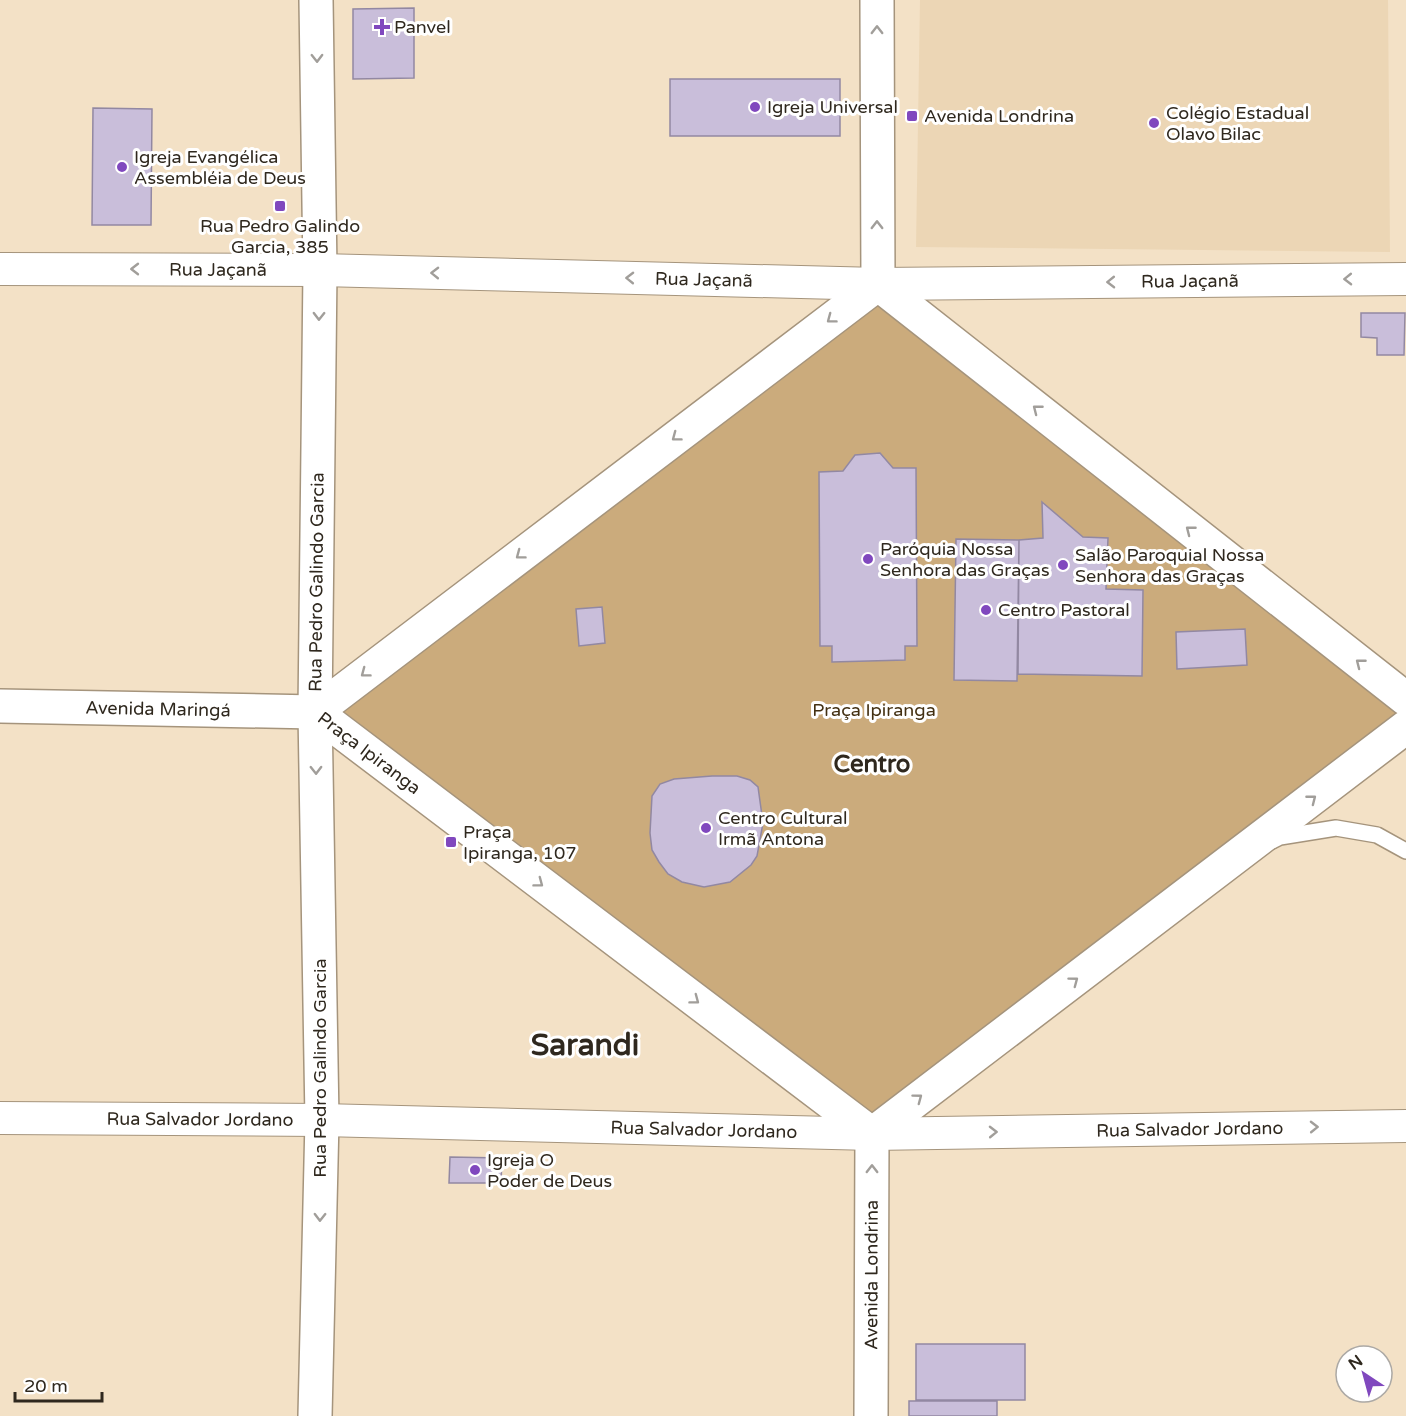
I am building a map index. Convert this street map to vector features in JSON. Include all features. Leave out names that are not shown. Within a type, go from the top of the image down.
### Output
[{"type":"street","name":"Rua Pedro Galindo Garcia","points":[[315,1416],[322,1120],[315,712],[320,270],[316,0]]},
{"type":"street","points":[[877,0],[878,284],[1406,699]]},
{"type":"street","name":"Rua Jaçanã","points":[[0,269],[320,270],[878,284],[1406,279]]},
{"type":"street","name":"Praça Ipiranga","points":[[872,1134],[315,712],[878,284]]},
{"type":"street","name":"Avenida Maringá","points":[[0,706],[315,712]]},
{"type":"street","points":[[872,1134],[1406,727]]},
{"type":"street","name":"Rua Salvador Jordano","points":[[0,1118],[322,1120],[872,1134],[1406,1126]]},
{"type":"street","name":"Avenida Londrina","points":[[872,1134],[872,1416]]},
{"type":"lane","points":[[1224,866],[1280,837],[1336,828],[1377,835],[1406,851]]},
{"type":"shaded area","name":"Colégio Estadual Olavo Bilac","points":[[920,0],[1388,0],[1390,252],[916,247]]},
{"type":"green space","name":"Praça Ipiranga","points":[[878,284],[1406,699],[1406,727],[872,1134],[315,712]]},
{"type":"building","points":[[414,8],[414,78],[353,79],[353,9]]},
{"type":"building","name":"Igreja Universal","points":[[670,79],[840,79],[840,136],[670,136]]},
{"type":"building","name":"Igreja Evangélica Assembléia de Deus","points":[[93,108],[152,109],[151,225],[92,225]]},
{"type":"building","points":[[1361,313],[1405,313],[1404,355],[1377,355],[1377,338],[1361,337]]},
{"type":"building","name":"Paróquia Nossa Senhora das Graças","points":[[880,453],[893,468],[916,468],[917,646],[905,646],[905,660],[832,662],[832,646],[820,646],[819,472],[843,471],[855,455]]},
{"type":"building","name":"Salão Paroquial Nossa Senhora das Graças","points":[[1042,502],[1083,537],[1108,538],[1106,589],[1143,590],[1142,676],[1018,674],[1019,540],[1043,538]]},
{"type":"building","name":"Centro Pastoral","points":[[956,539],[1019,540],[1017,681],[954,680]]},
{"type":"building","points":[[602,607],[605,643],[579,646],[576,609]]},
{"type":"building","points":[[1245,629],[1247,665],[1177,669],[1176,632]]},
{"type":"building","name":"Centro Cultural Irmã Antona","points":[[737,776],[750,780],[758,787],[763,823],[757,856],[751,865],[730,882],[704,887],[682,882],[668,874],[652,850],[650,833],[652,796],[660,784],[674,779]]},
{"type":"building","name":"Igreja O Poder de Deus","points":[[450,1157],[502,1158],[501,1183],[449,1183]]},
{"type":"building","points":[[916,1344],[1025,1344],[1025,1400],[916,1400]]},
{"type":"building","points":[[909,1401],[997,1401],[997,1416],[909,1416]]},
{"type":"place","name":"Panvel","points":[[382,27]]},
{"type":"place","name":"Igreja Universal","points":[[755,107]]},
{"type":"place","name":"Avenida Londrina","points":[[912,116]]},
{"type":"place","name":"Colégio Estadual Olavo Bilac","points":[[1154,123]]},
{"type":"place","name":"Igreja Evangélica Assembléia de Deus","points":[[122,167]]},
{"type":"place","name":"Rua Pedro Galindo Garcia, 385","points":[[280,206]]},
{"type":"place","name":"Paróquia Nossa Senhora das Graças","points":[[868,559]]},
{"type":"place","name":"Salão Paroquial Nossa Senhora das Graças","points":[[1063,565]]},
{"type":"place","name":"Centro Pastoral","points":[[986,610]]},
{"type":"place","name":"Centro Cultural Irmã Antona","points":[[706,828]]},
{"type":"place","name":"Praça Ipiranga, 107","points":[[451,842]]},
{"type":"place","name":"Igreja O Poder de Deus","points":[[475,1170]]},
{"type":"district","name":"Centro","points":[[872,764]]},
{"type":"district","name":"Sarandi","points":[[585,1045]]}]
